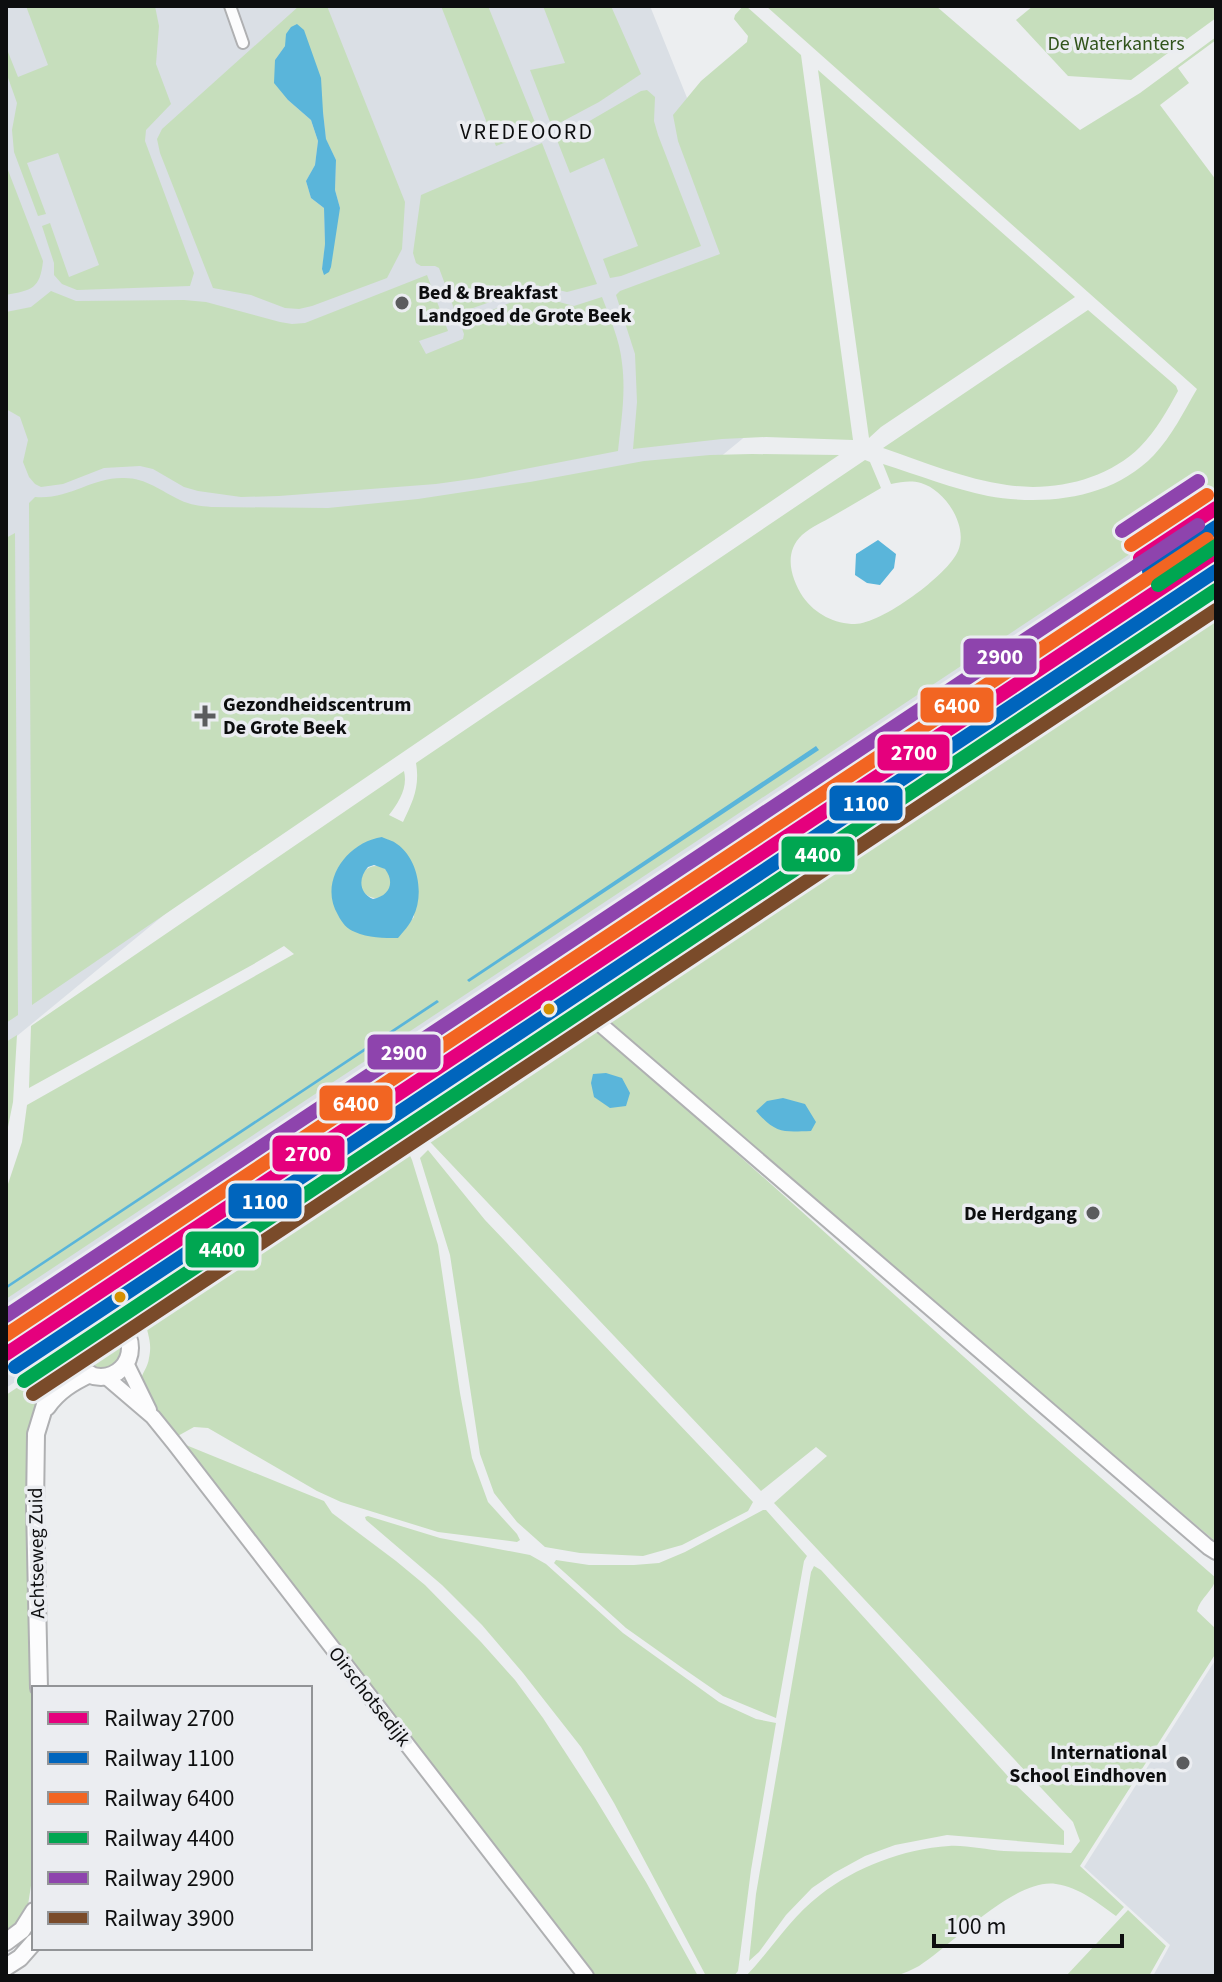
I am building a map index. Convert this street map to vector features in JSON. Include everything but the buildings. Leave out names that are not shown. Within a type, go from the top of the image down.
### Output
[{"type":"street","points":[[230,6],[243,43]]},
{"type":"street","points":[[101,1319],[148,1284],[1216,584]]},
{"type":"street","points":[[580,1000],[593,1018],[1216,1552]]},
{"type":"street","points":[[127,1335],[133,1310],[148,1284]]},
{"type":"street","points":[[40,1418],[52,1400],[71,1384],[117,1372],[126,1363],[130,1344],[127,1335],[117,1323],[101,1319],[93,1320],[79,1329],[74,1337],[73,1354],[82,1369],[98,1375]]},
{"type":"street","name":"Achtseweg Zuid","points":[[39,1686],[36,1434],[51,1385],[73,1354]]},
{"type":"street","name":"Oirschotsedijk","points":[[126,1363],[153,1417],[586,1976]]},
{"type":"street","name":"Oirschotsedijk","points":[[98,1375],[153,1417]]},
{"type":"street","points":[[6,1942],[22,1930],[32,1914]]},
{"type":"street","points":[[6,1967],[20,1958],[32,1944]]},
{"type":"shaded area","name":"Gezondheidscentrum De Grote Beek","points":[[6,6],[650,6],[804,388],[6,1045]]},
{"type":"shaded area","points":[[1216,467],[1216,572],[58,1332],[48,1347],[43,1363],[6,1388],[6,1277]]},
{"type":"shaded area","name":"International School Eindhoven","points":[[1216,1659],[1216,1976],[1153,1976],[1170,1945],[1084,1867]]},
{"type":"green space","points":[[26,6],[155,6],[159,26],[156,64],[171,104],[146,130],[145,141],[194,273],[190,286],[77,290],[62,284],[54,275],[54,263],[42,226],[50,223],[69,277],[99,265],[58,153],[27,163],[46,214],[38,216],[14,152],[12,130],[17,103],[6,72],[6,47],[18,77],[48,65]]},
{"type":"green space","points":[[299,6],[327,6],[405,202],[402,249],[387,278],[299,309],[213,288],[160,153],[157,139],[162,129]],"holes":[[[285,46],[323,112],[326,140],[336,160],[335,190],[340,208],[322,272],[324,208],[311,198],[306,181],[315,165],[318,141],[311,120],[288,100],[275,60]]]},
{"type":"green space","points":[[441,6],[488,6],[538,130],[496,146]]},
{"type":"green space","points":[[543,6],[611,6],[641,74],[599,102],[552,127],[530,70],[565,63]]},
{"type":"green space","points":[[743,6],[801,55],[853,440],[766,437],[633,449],[637,402],[635,354],[616,295],[720,254],[678,141],[673,115],[701,81],[747,42],[748,36],[734,19]]},
{"type":"green space","points":[[766,6],[936,6],[1080,130],[1140,93],[1216,37],[1178,68],[1189,83],[1160,105],[1216,180],[1216,497],[6,1299],[6,1190],[22,1142],[27,1105],[294,954],[284,946],[29,1088],[31,1026],[404,771],[404,789],[389,815],[403,822],[416,787],[416,763],[865,460],[870,462],[881,488],[806,532],[796,542],[791,558],[795,582],[808,603],[826,617],[848,624],[881,616],[928,585],[952,561],[961,541],[953,510],[938,493],[917,482],[891,484],[883,464],[988,496],[1032,500],[1077,496],[1118,481],[1154,455],[1172,432],[1197,389]],"holes":[[[401,848],[414,917],[398,937],[337,869]]]},
{"type":"green space","name":"De Waterkanters","points":[[1033,6],[1216,6],[1216,18],[1131,80],[1068,76],[1016,20]]},
{"type":"green space","points":[[818,70],[1075,297],[869,438]]},
{"type":"green space","points":[[647,90],[655,97],[654,121],[658,135],[701,246],[610,278],[603,259],[638,246],[604,158],[570,173],[557,140]]},
{"type":"green space","points":[[542,143],[597,284],[567,292],[541,286],[530,288],[456,314],[439,268],[421,266],[416,263],[413,253],[421,195]]},
{"type":"green space","points":[[6,165],[43,261],[40,277],[33,287],[6,295]]},
{"type":"green space","points":[[427,275],[448,331],[419,341],[426,354],[463,339],[460,323],[528,296],[574,306],[602,297],[617,338],[622,363],[623,396],[618,451],[436,484],[279,496],[241,497],[198,491],[140,466],[104,468],[63,484],[41,487],[29,477],[23,462],[28,440],[20,417],[6,409],[6,312],[31,307],[51,291],[76,301],[206,302],[280,322],[305,323]]},
{"type":"green space","points":[[1088,310],[1178,391],[1151,434],[1127,458],[1112,468],[1078,481],[1025,487],[976,479],[883,448]]},
{"type":"green space","points":[[752,454],[839,455],[32,1005],[29,503],[35,497],[58,495],[100,481],[130,478],[199,506],[328,508],[418,499],[644,461]]},
{"type":"green space","points":[[15,533],[18,1015],[6,1023],[6,538]]},
{"type":"green space","points":[[1216,565],[1216,576],[566,1001],[564,999],[550,1008],[152,1272],[132,1289],[129,1287],[99,1314],[87,1317],[76,1325],[64,1353],[43,1355],[36,1346],[6,1366],[6,1361]]},
{"type":"green space","points":[[1216,593],[1216,596],[620,986],[605,1001],[602,998],[611,989]]},
{"type":"green space","name":"De Herdgang","points":[[1216,601],[1216,1542],[600,1015]]},
{"type":"green space","points":[[376,866],[387,871],[392,882],[387,893],[376,898],[365,893],[360,882],[365,871]]},
{"type":"green space","points":[[571,1015],[575,1020],[560,1026],[173,1278],[148,1298],[146,1296],[157,1286]]},
{"type":"green space","points":[[591,1023],[1031,1417],[1216,1578],[1197,1611],[1216,1629],[1216,1653],[1080,1866],[1124,1907],[1116,1916],[1073,1888],[1056,1884],[1040,1885],[1004,1901],[919,1966],[896,1976],[746,1976],[809,1904],[849,1876],[881,1861],[914,1851],[949,1846],[1071,1853],[1080,1841],[1073,1822],[774,1503],[827,1456],[816,1447],[761,1491],[415,1126],[563,1030]]},
{"type":"green space","points":[[17,1035],[13,1102],[6,1137],[6,1042]]},
{"type":"green space","points":[[398,1138],[412,1160],[438,1245],[472,1458],[488,1502],[517,1534],[520,1540],[517,1542],[438,1532],[341,1502],[208,1428],[194,1427],[176,1437],[140,1382],[150,1349],[147,1315],[156,1298]]},
{"type":"green space","points":[[428,1150],[485,1220],[753,1502],[748,1511],[682,1545],[643,1556],[580,1553],[545,1547],[517,1522],[494,1493],[480,1454],[450,1255],[420,1158]]},
{"type":"green space","points":[[101,1327],[116,1333],[122,1348],[116,1363],[101,1369],[86,1363],[80,1348],[86,1333]]},
{"type":"green space","points":[[48,1367],[50,1373],[28,1468],[32,1879],[28,1905],[18,1924],[6,1934],[6,1395]]},
{"type":"green space","points":[[181,1443],[324,1501],[332,1513],[425,1585],[481,1642],[543,1718],[595,1798],[698,1976],[595,1976]]},
{"type":"green space","points":[[763,1510],[807,1556],[776,1718],[723,1696],[681,1667],[626,1628],[554,1563],[556,1560],[589,1565],[659,1563]]},
{"type":"green space","points":[[368,1516],[440,1538],[530,1555],[546,1564],[623,1633],[719,1702],[756,1719],[776,1723],[751,1870],[738,1971],[734,1976],[706,1976],[581,1747],[523,1673],[482,1625],[442,1585],[366,1520]]},
{"type":"green space","points":[[814,1566],[821,1570],[1015,1784],[1064,1831],[1064,1845],[947,1835],[895,1845],[865,1856],[812,1888],[749,1961],[756,1894]]},
{"type":"green space","points":[[1128,1910],[1166,1946],[1149,1976],[1066,1976]]},
{"type":"water","points":[[297,24],[304,30],[321,78],[326,139],[336,160],[335,190],[340,208],[331,267],[324,275],[324,208],[311,198],[306,181],[315,165],[318,141],[311,120],[274,83],[275,60],[285,46],[286,34]]},
{"type":"water","points":[[878,540],[896,554],[894,568],[880,585],[867,583],[855,575],[856,554]]},
{"type":"water","points":[[816,746],[819,750],[469,982],[467,980]]},
{"type":"water","points":[[382,837],[402,848],[417,876],[417,908],[398,938],[371,937],[352,931],[341,921],[333,902],[334,877],[339,866],[347,855],[369,840]],"holes":[[[374,865],[385,869],[390,879],[389,888],[373,899],[363,889],[363,876],[368,867]]]},
{"type":"water","points":[[437,1000],[439,1002],[6,1289],[6,1286]]},
{"type":"water","points":[[606,1073],[622,1078],[630,1093],[626,1106],[610,1108],[594,1097],[593,1074]]},
{"type":"water","points":[[783,1098],[805,1104],[816,1122],[811,1131],[780,1130],[756,1111],[767,1101]]},
{"type":"railway","points":[[6,1327],[1216,525]]},
{"type":"rail line","name":"2900","points":[[1122,531],[1198,481]]},
{"type":"rail line","name":"6400","points":[[1131,545],[1207,495]]},
{"type":"rail line","name":"2700","points":[[1140,558],[1216,508]]},
{"type":"rail line","name":"2900","points":[[6,1316],[1198,525]]},
{"type":"rail line","name":"1100","points":[[1149,571],[1216,527]]},
{"type":"rail line","name":"6400","points":[[6,1335],[1207,539]]},
{"type":"rail line","name":"4400","points":[[1158,585],[1216,546]]},
{"type":"rail line","name":"2700","points":[[6,1354],[1216,552]]},
{"type":"rail line","name":"1100","points":[[15,1367],[1216,571]]},
{"type":"rail line","name":"4400","points":[[24,1381],[1216,590]]},
{"type":"rail line","name":"3900","points":[[33,1394],[1216,610]]},
{"type":"place","name":"Bed & Breakfast Landgoed de Grote Beek","points":[[402,303]]},
{"type":"place","name":"Gezondheidscentrum De Grote Beek","points":[[205,716]]},
{"type":"place","name":"De Herdgang","points":[[1093,1213]]},
{"type":"place","name":"International School Eindhoven","points":[[1183,1763]]},
{"type":"district","name":"VREDEOORD","points":[[527,131]]}]
